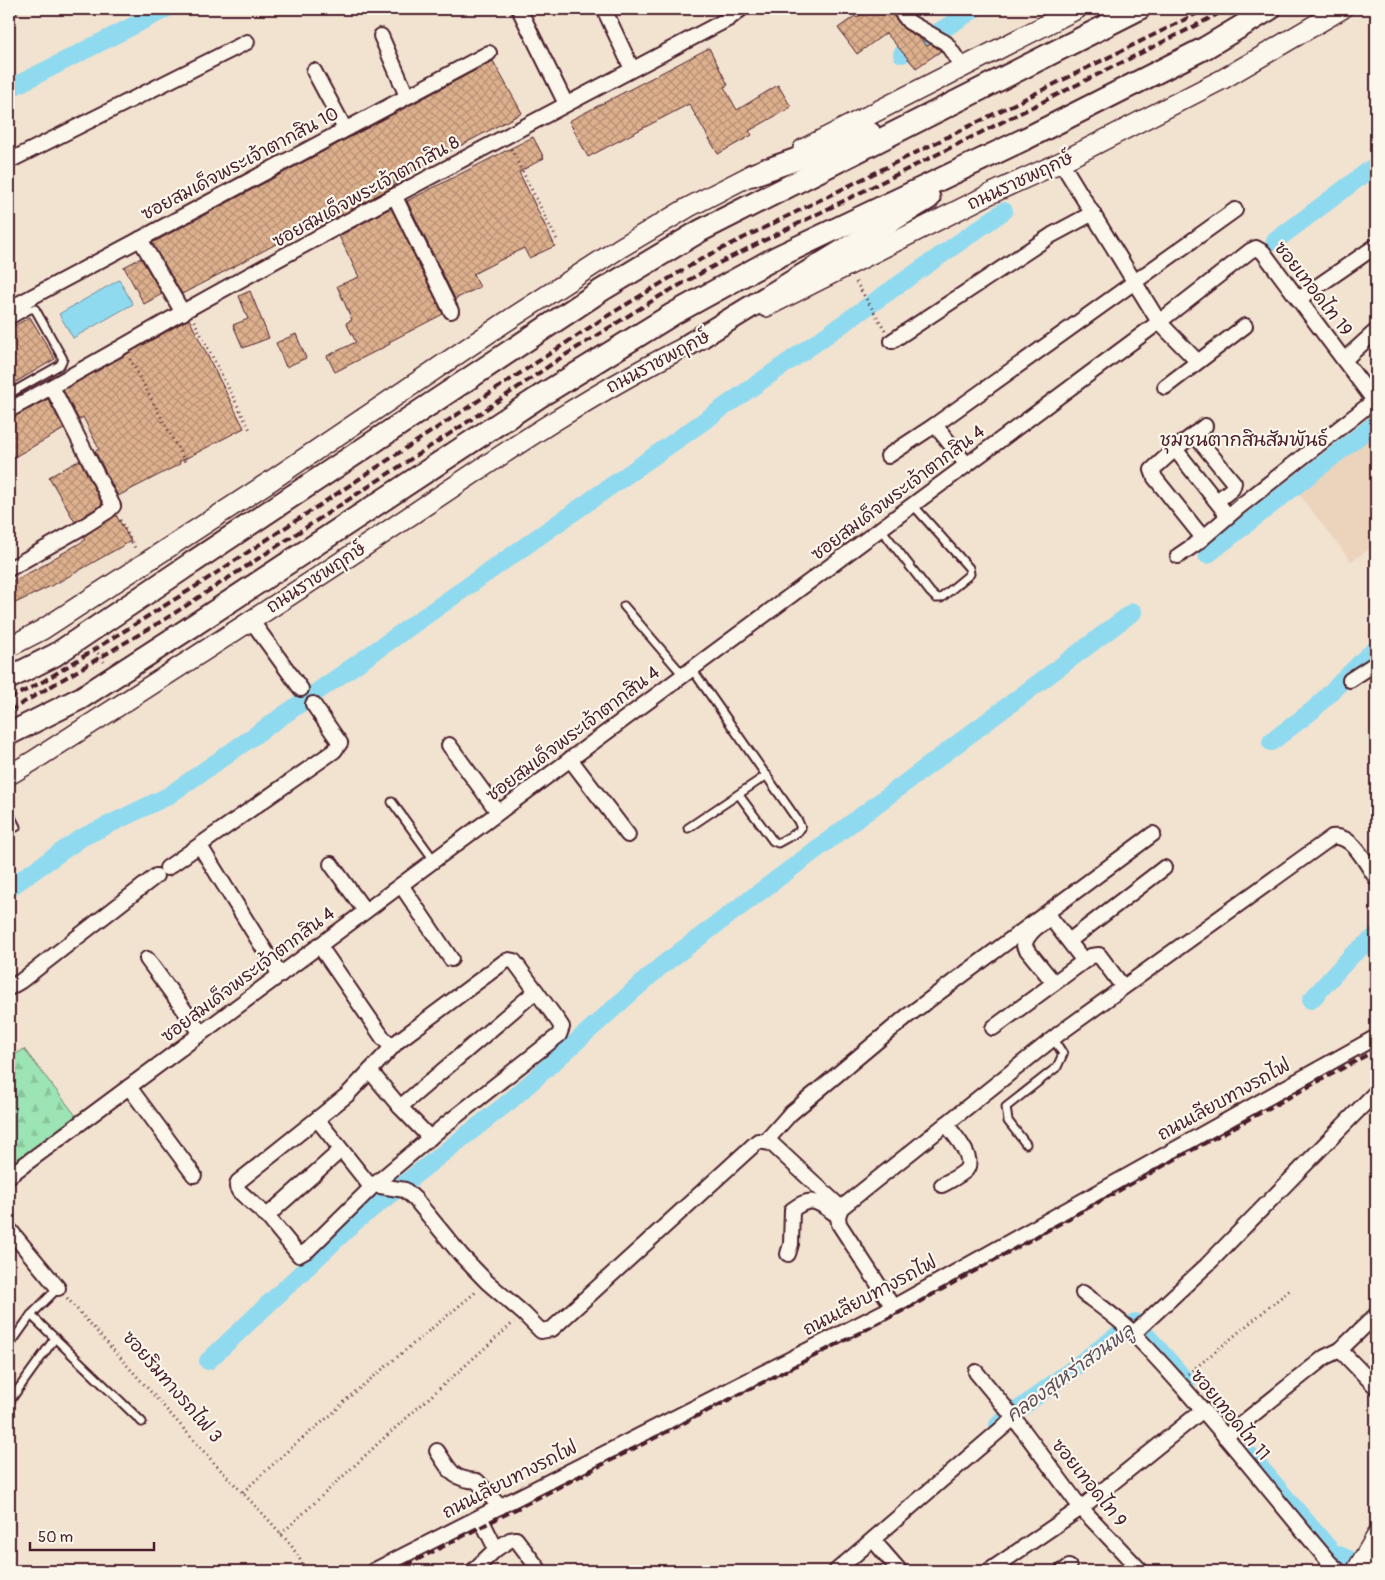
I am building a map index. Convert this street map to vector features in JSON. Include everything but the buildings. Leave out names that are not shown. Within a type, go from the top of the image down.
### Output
[{"type":"main road","points":[[9,647],[42,630],[269,482],[504,323],[620,248],[690,207],[1077,9]]},
{"type":"main road","points":[[9,678],[55,655],[602,290],[692,236],[1139,9]]},
{"type":"main road","name":"ถนนราชพฤกษ์","points":[[9,734],[81,698],[542,395],[673,314],[777,257],[1028,138],[1205,48],[1270,9]]},
{"type":"main road","name":"ถนนราชพฤกษ์","points":[[9,775],[251,620],[561,417],[626,378],[990,194],[1061,162],[1222,79],[1342,9]]},
{"type":"main road","points":[[752,175],[957,102]]},
{"type":"main road","points":[[688,345],[1028,138]]},
{"type":"main road","points":[[9,765],[33,761]]},
{"type":"main road","points":[[1359,1567],[1376,1537]]},
{"type":"street","points":[[519,9],[566,104]]},
{"type":"street","points":[[604,9],[632,69]]},
{"type":"street","points":[[899,9],[909,22],[946,43],[963,68]]},
{"type":"street","name":"ซอยสมเด็จพระเจ้าตากสิน 8","points":[[9,410],[123,345],[632,69],[736,10]]},
{"type":"street","points":[[381,36],[408,96]]},
{"type":"street","points":[[9,161],[247,42]]},
{"type":"street","name":"ซอยสมเด็จพระเจ้าตากสิน 10","points":[[9,309],[488,52]]},
{"type":"street","points":[[314,71],[344,129]]},
{"type":"street","points":[[1061,162],[1160,322],[1198,362]]},
{"type":"street","points":[[395,197],[451,311]]},
{"type":"street","points":[[888,456],[935,425],[1235,210]]},
{"type":"street","points":[[892,341],[1052,235],[1092,213]]},
{"type":"street","points":[[140,239],[185,311]]},
{"type":"street","points":[[1299,299],[1376,246]]},
{"type":"street","name":"ซอยเทอดไท 19","points":[[1160,322],[1256,248],[1263,252],[1376,402]]},
{"type":"street","name":"ซอยสมเด็จพระเจ้าตากสิน 4","points":[[9,1176],[1160,322]]},
{"type":"street","points":[[1165,387],[1245,326]]},
{"type":"street","points":[[1344,360],[1376,331]]},
{"type":"street","points":[[9,569],[81,528],[113,506],[52,387]]},
{"type":"street","points":[[1178,556],[1376,402]]},
{"type":"street","points":[[935,425],[967,465]]},
{"type":"street","points":[[1202,538],[1155,478],[1152,470],[1200,430],[1234,483],[1232,489],[1217,501]]},
{"type":"street","points":[[1175,449],[1228,516]]},
{"type":"street","points":[[251,620],[301,689]]},
{"type":"street","points":[[1350,680],[1376,662]]},
{"type":"street","points":[[9,988],[21,981],[162,872],[334,752],[340,743],[313,704]]},
{"type":"street","points":[[449,744],[498,812]]},
{"type":"street","points":[[570,759],[628,835]]},
{"type":"street","points":[[766,1141],[790,1114],[906,1017],[1153,834]]},
{"type":"street","points":[[893,1307],[839,1224],[840,1212],[1053,1038],[1332,837],[1338,836],[1343,838],[1355,848],[1376,878]]},
{"type":"street","points":[[200,846],[280,974]]},
{"type":"street","points":[[331,864],[365,911]]},
{"type":"street","points":[[1069,941],[1164,868]]},
{"type":"street","points":[[401,885],[451,960]]},
{"type":"street","points":[[1054,983],[1024,946],[1026,938],[1038,926],[1049,921],[1053,922],[1084,960]]},
{"type":"street","points":[[319,945],[392,1047]]},
{"type":"street","points":[[993,1028],[1091,956],[1099,955],[1123,988]]},
{"type":"street","points":[[147,959],[201,1033]]},
{"type":"street","points":[[509,960],[514,961],[562,1027],[559,1035],[374,1185],[308,1250],[299,1255],[267,1216],[239,1191],[236,1186],[238,1182],[347,1095],[392,1047],[509,960]]},
{"type":"street","points":[[400,1107],[536,991]]},
{"type":"street","name":"ถนนเลียบทางรถไฟ","points":[[373,1571],[893,1307],[1376,1036]]},
{"type":"street","points":[[370,1071],[400,1107],[430,1138]]},
{"type":"street","points":[[129,1086],[194,1175]]},
{"type":"street","points":[[1128,1330],[1207,1265],[1376,1092]]},
{"type":"street","points":[[317,1119],[367,1182],[374,1185],[398,1188],[416,1199],[461,1255],[541,1331],[552,1329],[758,1141],[771,1143],[840,1212]]},
{"type":"street","points":[[942,1185],[966,1170],[969,1163],[968,1154],[946,1124]]},
{"type":"street","points":[[267,1216],[341,1150]]},
{"type":"street","points":[[788,1254],[791,1244],[792,1210],[802,1202],[817,1202],[840,1212]]},
{"type":"street","points":[[9,1228],[58,1288]]},
{"type":"street","name":"ซอยเทอดไท 11","points":[[1083,1293],[1128,1330],[1178,1382],[1324,1556],[1339,1571]]},
{"type":"street","points":[[1225,1437],[1326,1357],[1340,1350],[1376,1315]]},
{"type":"street","points":[[1340,1350],[1376,1387]]},
{"type":"street","name":"ซอยเทอดไท 9","points":[[976,1372],[1012,1416],[1081,1508],[1133,1569]]},
{"type":"street","points":[[989,1571],[1081,1508],[1203,1410]]},
{"type":"street","points":[[836,1571],[1012,1416]]},
{"type":"street","points":[[437,1451],[454,1475],[463,1480],[477,1481],[500,1507]]},
{"type":"street","points":[[480,1517],[496,1549]]},
{"type":"street","points":[[473,1571],[496,1549],[510,1540],[516,1539],[540,1571]]},
{"type":"street","points":[[873,1540],[900,1571]]},
{"type":"lane","points":[[9,12],[14,9]]},
{"type":"lane","points":[[9,321],[30,309],[35,309],[63,359],[60,365],[9,394]]},
{"type":"lane","points":[[881,529],[930,592],[936,598],[941,598],[970,574],[969,568],[913,505]]},
{"type":"lane","points":[[624,606],[688,672],[766,775],[801,828],[798,832],[778,844],[773,842],[739,795]]},
{"type":"lane","points":[[688,828],[766,775]]},
{"type":"lane","points":[[392,802],[434,860]]},
{"type":"lane","points":[[9,813],[16,827]]},
{"type":"lane","points":[[1026,1144],[1008,1121],[1006,1107],[1061,1062],[1063,1054],[1053,1038]]},
{"type":"lane","points":[[9,1346],[31,1315],[58,1288]]},
{"type":"lane","points":[[31,1315],[142,1422]]},
{"type":"lane","points":[[9,1402],[55,1338]]},
{"type":"path","points":[[505,137],[558,242]]},
{"type":"path","points":[[856,282],[892,341]]},
{"type":"path","points":[[185,311],[250,430]]},
{"type":"path","points":[[123,345],[186,464]]},
{"type":"path","points":[[113,506],[136,551]]},
{"type":"path","points":[[91,642],[108,667]]},
{"type":"path","points":[[242,1492],[349,1397],[488,1282]]},
{"type":"path","name":"ซอยริมทางรถไฟ 3","points":[[58,1288],[94,1326],[216,1465],[291,1545],[306,1571]]},
{"type":"path","points":[[1178,1382],[1291,1289]]},
{"type":"path","points":[[281,1534],[383,1439],[524,1314]]},
{"type":"shaded area","points":[[1376,429],[1376,545],[1351,561],[1295,489]]},
{"type":"green space","points":[[24,1049],[77,1117],[9,1168],[9,1059]]},
{"type":"water","points":[[119,280],[133,304],[73,338],[59,314]]},
{"type":"waterway","points":[[9,89],[166,9]]},
{"type":"waterway","points":[[902,54],[974,9]]},
{"type":"waterway","points":[[1275,241],[1376,165]]},
{"type":"waterway","points":[[9,888],[81,838],[168,796],[1004,211]]},
{"type":"waterway","points":[[1207,555],[1376,423]]},
{"type":"waterway","points":[[208,1361],[355,1222],[510,1101],[661,966],[1133,612]]},
{"type":"waterway","points":[[1271,742],[1313,710],[1376,649]]},
{"type":"waterway","points":[[1311,1000],[1352,955],[1376,936]]},
{"type":"waterway","name":"คลองสุเหร่าสวนพลู","points":[[998,1425],[1135,1322],[1187,1382]]},
{"type":"waterway","name":"คลองสุเหร่าสวนพลู","points":[[1248,1453],[1332,1552],[1376,1571]]},
{"type":"railway","points":[[9,699],[44,681],[201,583],[604,318],[703,258],[1206,9]]},
{"type":"railway","points":[[9,711],[167,618],[463,425],[562,357],[660,296],[721,262],[1227,9]]},
{"type":"railway","points":[[395,1571],[910,1307],[1376,1050]]},
{"type":"district","name":"ชุมชนตากสินสัมพันธ์","points":[[1244,440]]}]
